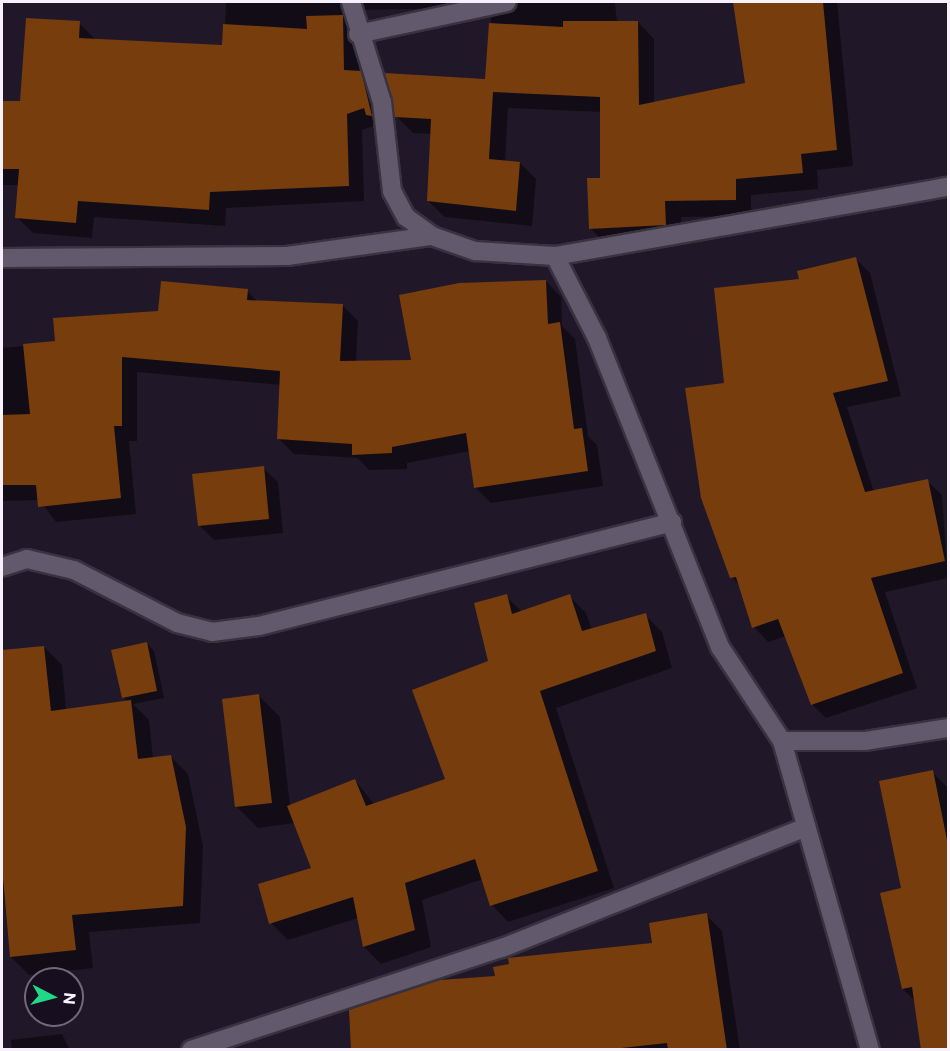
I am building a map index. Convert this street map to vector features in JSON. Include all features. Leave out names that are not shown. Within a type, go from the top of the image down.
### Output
[{"type":"street","points":[[351,2],[358,34],[382,102],[392,190],[406,217],[432,236],[475,251],[555,256],[948,187]]},
{"type":"street","points":[[358,34],[507,2]]},
{"type":"street","points":[[2,258],[287,256],[432,236]]},
{"type":"street","points":[[555,256],[597,338],[720,647],[782,741],[870,1050]]},
{"type":"street","points":[[2,567],[27,558],[74,570],[177,623],[212,632],[259,626],[672,522]]},
{"type":"street","points":[[782,741],[865,741],[948,728]]},
{"type":"street","points":[[191,1050],[442,970],[806,827]]},
{"type":"building","points":[[733,2],[823,2],[837,150],[801,154],[803,173],[736,179],[736,200],[665,201],[666,225],[589,229],[587,178],[600,178],[600,97],[493,92],[489,159],[520,162],[516,211],[427,201],[431,119],[395,117],[385,73],[485,79],[489,23],[563,27],[563,21],[638,21],[639,105],[745,83]]},
{"type":"building","points":[[343,15],[344,70],[361,71],[372,116],[366,115],[364,108],[347,114],[349,186],[210,192],[209,210],[78,201],[76,223],[15,218],[19,169],[2,169],[2,101],[20,101],[26,18],[80,21],[79,38],[222,45],[223,24],[307,29],[306,16]]},
{"type":"building","points":[[856,257],[888,381],[833,393],[865,492],[928,479],[945,561],[871,578],[903,673],[811,705],[778,619],[752,628],[736,577],[730,578],[701,498],[685,388],[724,383],[714,288],[799,279],[797,271]]},
{"type":"building","points":[[546,280],[548,324],[560,322],[574,429],[582,428],[588,471],[474,488],[466,433],[392,447],[392,453],[352,455],[352,444],[277,439],[280,371],[122,357],[122,426],[114,426],[121,498],[38,507],[36,485],[2,485],[2,415],[30,414],[23,344],[55,341],[53,318],[158,311],[161,281],[248,289],[247,300],[343,304],[340,361],[411,360],[399,295],[459,283]]},
{"type":"building","points":[[264,466],[269,519],[198,526],[192,474]]},
{"type":"building","points":[[507,594],[512,614],[570,594],[582,631],[646,613],[656,651],[540,691],[598,871],[490,906],[475,859],[405,883],[415,930],[363,947],[353,897],[269,924],[258,884],[311,868],[287,806],[355,779],[366,806],[445,779],[412,690],[488,661],[474,603]]},
{"type":"building","points":[[147,642],[157,691],[122,698],[111,650]]},
{"type":"building","points":[[44,646],[51,711],[131,700],[138,759],[171,755],[186,827],[183,906],[72,915],[76,950],[10,957],[2,867],[2,650]]},
{"type":"building","points":[[259,694],[272,803],[235,807],[222,699]]},
{"type":"building","points":[[933,770],[948,845],[948,1050],[921,1050],[912,987],[902,989],[880,893],[901,888],[879,781]]},
{"type":"building","points":[[707,913],[727,1050],[668,1050],[667,1043],[603,1050],[351,1050],[349,1010],[440,980],[495,976],[493,967],[509,964],[508,958],[652,943],[649,923]]}]
